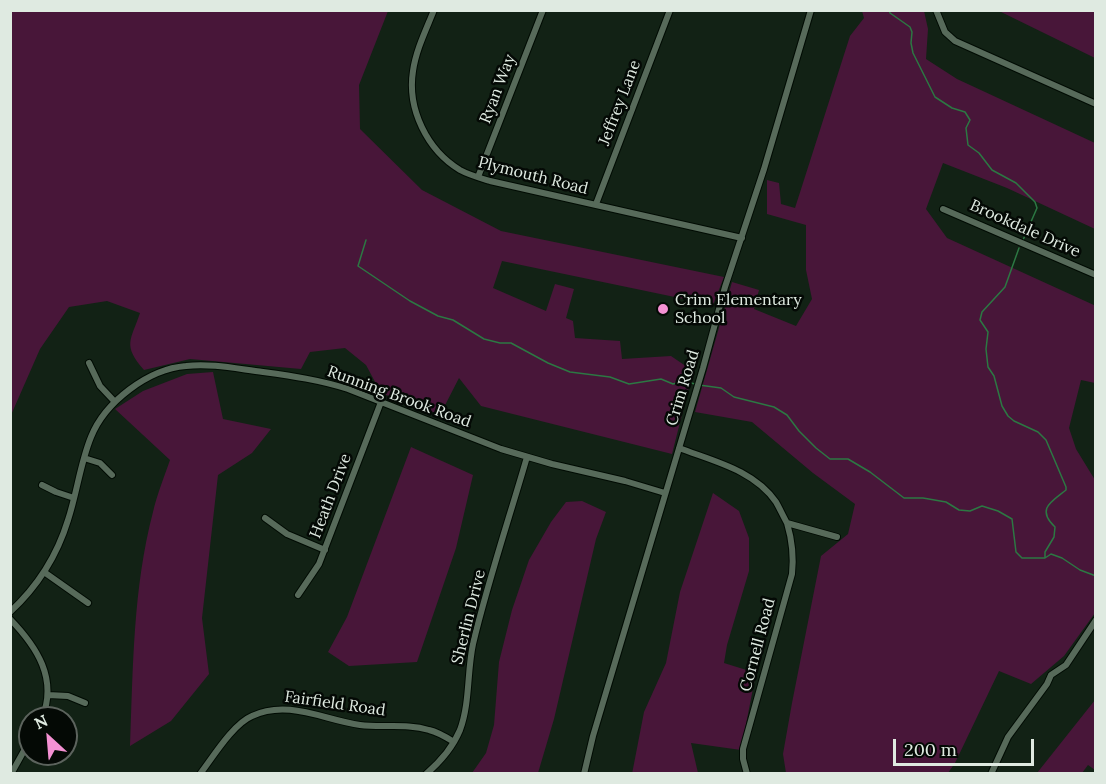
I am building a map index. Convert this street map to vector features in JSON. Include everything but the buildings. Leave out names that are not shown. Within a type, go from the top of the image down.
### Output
[{"type":"street","name":"Plymouth Road","points":[[434,10],[414,66],[412,82],[414,108],[425,133],[436,149],[459,169],[478,177],[742,238]]},
{"type":"street","name":"Ryan Way","points":[[478,177],[543,10]]},
{"type":"street","name":"Jeffrey Lane","points":[[596,204],[670,10]]},
{"type":"street","name":"Crim Road","points":[[584,774],[592,736],[725,287],[766,163],[811,10]]},
{"type":"street","points":[[936,10],[945,32],[955,41],[1095,104]]},
{"type":"street","name":"Brookdale Drive","points":[[943,209],[1095,275]]},
{"type":"street","points":[[89,363],[100,386],[115,402]]},
{"type":"street","name":"Running Brook Road","points":[[10,612],[30,592],[44,572],[61,539],[84,458],[96,427],[115,402],[129,389],[175,367],[187,365],[224,367],[319,381],[348,389],[501,450],[665,493]]},
{"type":"street","name":"Heath Drive","points":[[298,595],[316,570],[325,550],[381,402]]},
{"type":"street","name":"Cornell Road","points":[[679,448],[731,468],[763,486],[775,501],[787,524],[792,541],[794,559],[792,574],[743,749],[747,774]]},
{"type":"street","name":"Sherlin Drive","points":[[426,774],[442,758],[459,731],[464,713],[473,644],[527,457]]},
{"type":"street","points":[[84,458],[100,464],[112,475]]},
{"type":"street","points":[[42,484],[74,498]]},
{"type":"street","points":[[266,518],[287,534],[325,550]]},
{"type":"street","points":[[787,524],[837,537]]},
{"type":"street","points":[[44,572],[88,603]]},
{"type":"street","points":[[10,620],[39,655],[46,677],[48,694],[45,706]]},
{"type":"street","points":[[991,774],[1008,737],[1047,684],[1051,675],[1066,665],[1095,620]]},
{"type":"street","points":[[48,694],[68,696],[85,703]]},
{"type":"street","name":"Fairfield Road","points":[[200,774],[242,722],[259,712],[280,708],[361,725],[422,728],[432,730],[454,742]]},
{"type":"shaded area","points":[[10,11],[388,11],[359,85],[360,129],[422,190],[501,231],[724,277],[713,305],[502,261],[493,288],[546,311],[555,284],[574,289],[566,318],[573,321],[575,338],[620,341],[622,359],[671,356],[693,371],[672,454],[481,406],[459,378],[440,415],[381,393],[366,365],[345,348],[310,352],[301,369],[190,359],[144,370],[133,354],[130,342],[140,313],[107,301],[69,307],[40,349],[11,415]]},
{"type":"shaded area","points":[[862,11],[924,11],[928,29],[926,59],[957,79],[1095,143],[1095,229],[1007,188],[943,163],[926,209],[947,238],[1096,306],[1095,383],[1081,380],[1069,428],[1076,449],[1095,480],[1095,613],[1064,656],[1031,684],[999,671],[948,773],[786,773],[783,754],[821,556],[848,534],[855,504],[813,473],[752,422],[695,412],[732,282],[759,290],[754,309],[796,326],[812,299],[806,270],[806,225],[767,214],[767,180],[779,183],[781,204],[795,208],[850,36],[864,18]]},
{"type":"shaded area","points":[[999,11],[1095,11],[1095,58]]},
{"type":"shaded area","points":[[213,372],[223,419],[271,429],[252,453],[218,475],[202,618],[209,674],[171,721],[130,746],[133,658],[141,570],[155,506],[170,460],[115,409],[143,391],[187,374]]},
{"type":"shaded area","points":[[411,447],[473,475],[456,548],[417,662],[349,666],[328,652],[347,617]]},
{"type":"shaded area","points":[[713,493],[739,511],[749,538],[749,571],[727,645],[724,663],[756,673],[741,750],[691,743],[698,773],[632,774],[644,712],[666,663],[680,592]]},
{"type":"shaded area","points":[[582,501],[606,512],[596,539],[554,719],[538,773],[472,773],[486,753],[494,725],[499,662],[512,610],[529,560],[551,522],[566,502]]},
{"type":"shaded area","points":[[1095,700],[1095,770],[1088,765],[1082,773],[1037,773]]},
{"type":"waterway","points":[[889,10],[910,27],[913,53],[935,97],[952,108],[965,112],[970,120],[966,128],[968,145],[979,153],[992,170],[1016,183],[1035,202],[1037,208],[1023,240]]},
{"type":"waterway","points":[[366,240],[358,266],[410,301],[438,316],[453,320],[484,339],[511,343],[570,372],[610,377],[629,384],[661,379],[673,384],[683,381],[695,384]]},
{"type":"waterway","points":[[1019,248],[1005,287],[982,312],[980,320],[988,332],[986,349],[988,367],[994,376],[1002,406],[1014,421],[1038,432],[1046,440],[1066,487],[1066,490],[1051,502],[1046,511],[1049,521],[1055,527],[1054,537],[1045,552],[1045,557]]},
{"type":"waterway","points":[[699,385],[721,388],[734,397],[774,407],[787,415],[799,431],[830,459],[848,459],[870,472],[904,498],[923,498],[946,502],[959,510],[970,511],[982,506],[998,511],[1012,519],[1016,552],[1022,558],[1045,558],[1051,554],[1096,576]]},
{"type":"place","name":"Crim Elementary School","points":[[663,309]]}]
